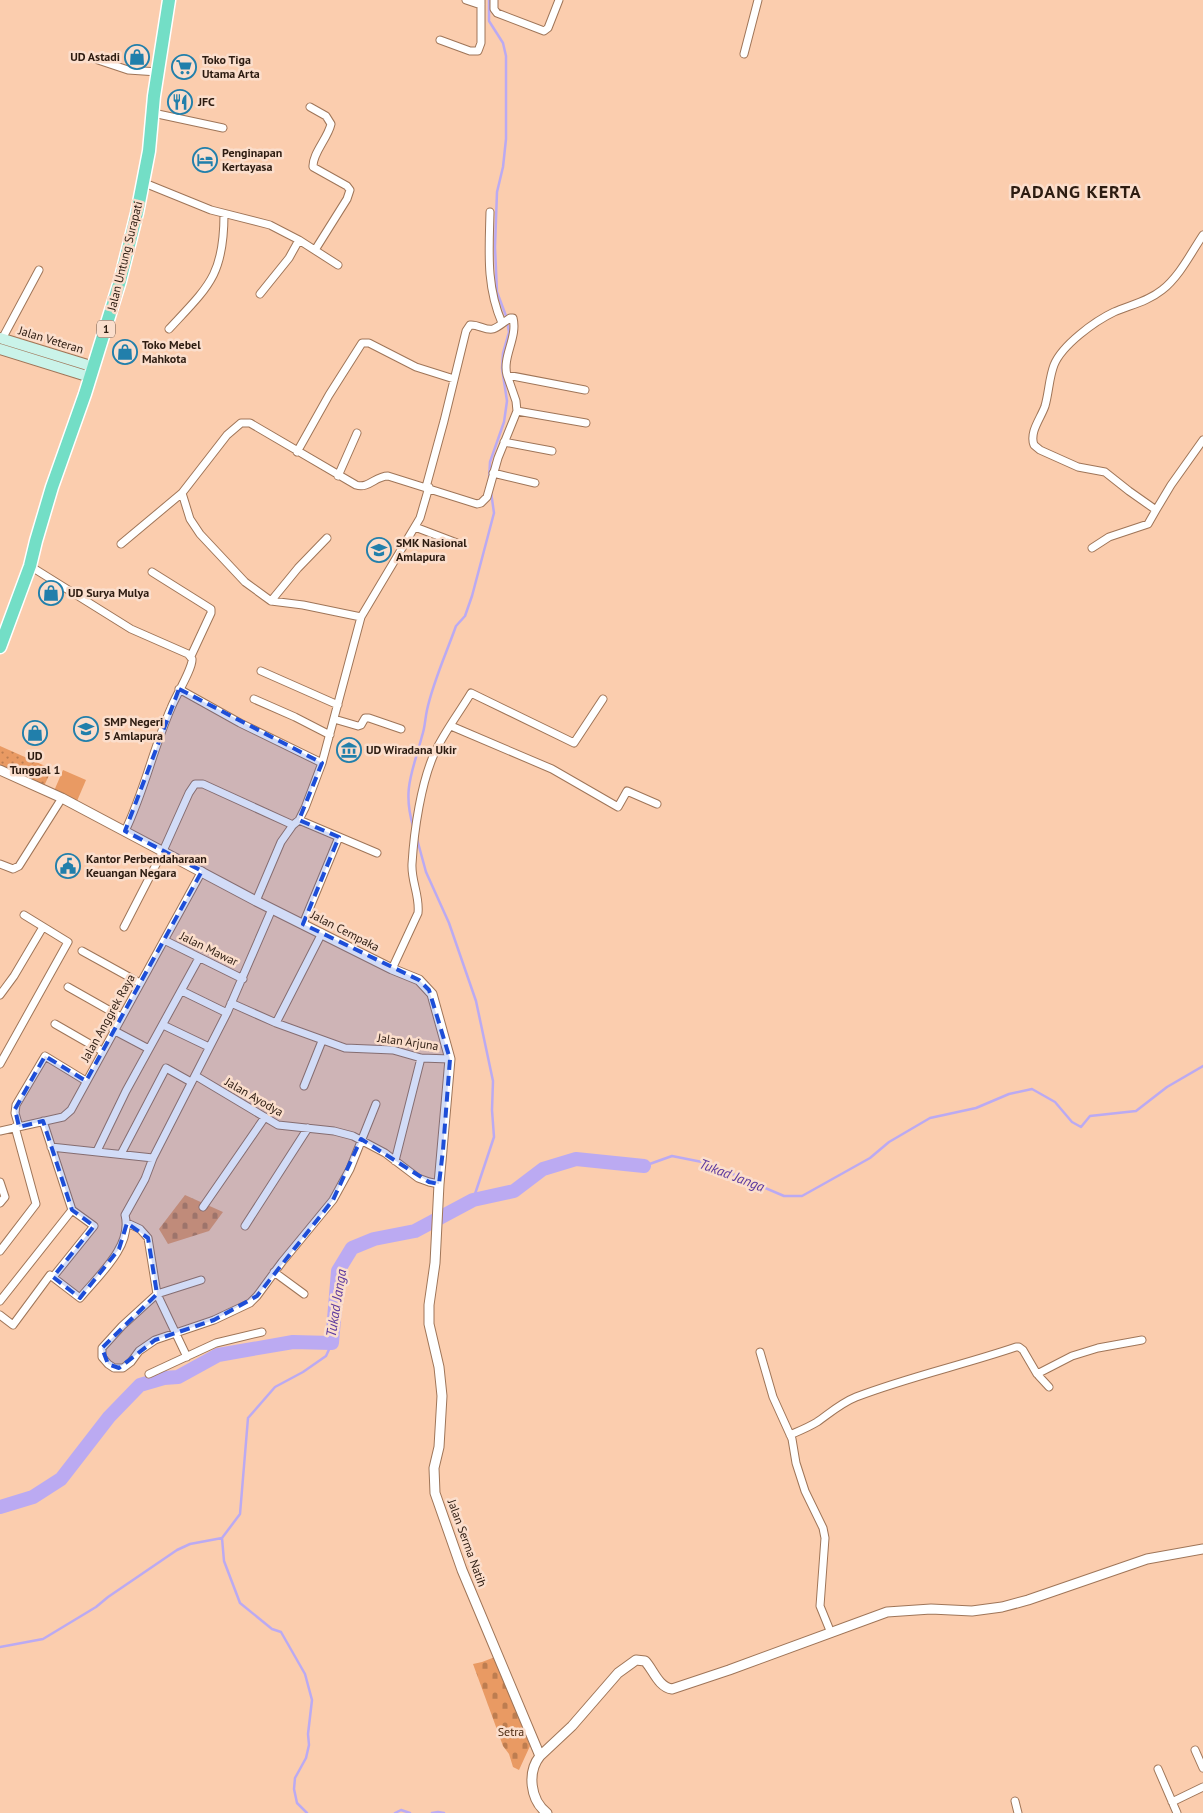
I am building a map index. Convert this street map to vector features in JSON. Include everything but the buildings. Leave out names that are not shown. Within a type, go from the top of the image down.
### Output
[{"type":"highway","name":"Jalan Untung Surapati","points":[[0,647],[30,566],[52,487],[92,372],[120,281],[137,213],[149,151],[169,0]]},
{"type":"main road","name":"Jalan Veteran","points":[[1,342],[92,372]]},
{"type":"street","points":[[440,40],[470,51],[478,51],[480,48],[481,2],[466,0]]},
{"type":"street","points":[[494,0],[494,9],[497,13],[544,31],[548,28],[559,0]]},
{"type":"street","points":[[744,54],[758,0]]},
{"type":"street","points":[[98,60],[128,70],[158,72]]},
{"type":"street","points":[[310,107],[326,116],[331,124],[315,156],[314,167],[347,186],[350,190],[342,207],[315,250]]},
{"type":"street","points":[[153,114],[222,128]]},
{"type":"street","points":[[142,182],[224,214],[270,225],[299,240],[338,265]]},
{"type":"street","points":[[490,212],[489,274],[493,296],[506,321]]},
{"type":"street","points":[[169,329],[206,287],[215,272],[224,239],[224,214]]},
{"type":"street","points":[[1156,510],[1105,472],[1078,467],[1036,448],[1033,442],[1033,435],[1044,407],[1050,376],[1061,352],[1102,318],[1144,302],[1165,288],[1203,235]]},
{"type":"street","points":[[260,294],[289,258],[299,240]]},
{"type":"street","points":[[1,342],[39,270]]},
{"type":"street","points":[[121,544],[182,493],[227,435],[241,423],[250,423],[338,476],[362,487],[367,486],[382,476],[388,476],[428,487],[472,503],[480,503],[488,493],[493,473],[517,411],[506,365],[515,327],[514,319],[490,329],[472,324],[467,327],[454,378],[428,487],[422,514],[361,617],[322,763],[306,808],[282,842],[256,901]]},
{"type":"street","points":[[297,452],[329,395],[362,343],[369,343],[416,367],[454,378]]},
{"type":"street","points":[[507,375],[584,390]]},
{"type":"street","points":[[517,411],[586,424]]},
{"type":"street","points":[[338,476],[357,432]]},
{"type":"street","points":[[1092,548],[1109,537],[1148,524],[1171,485],[1203,440]]},
{"type":"street","points":[[504,442],[552,451]]},
{"type":"street","points":[[493,473],[535,483]]},
{"type":"street","points":[[182,493],[190,519],[200,534],[245,582],[270,602],[303,605],[361,617]]},
{"type":"street","points":[[415,527],[457,543]]},
{"type":"street","points":[[270,602],[298,568],[327,538]]},
{"type":"street","points":[[30,566],[130,629],[191,656]]},
{"type":"street","points":[[125,831],[142,792],[158,738],[193,663],[191,656],[211,613],[210,609],[152,572]]},
{"type":"street","points":[[261,671],[338,705]]},
{"type":"street","points":[[179,690],[240,723],[322,763]]},
{"type":"street","points":[[392,969],[418,913],[419,905],[412,867],[415,831],[424,786],[434,754],[471,693],[574,743],[603,699]]},
{"type":"street","points":[[254,699],[330,735]]},
{"type":"street","points":[[334,719],[358,726],[365,718],[369,718],[401,729]]},
{"type":"street","points":[[451,726],[552,769],[618,807],[627,791],[657,804]]},
{"type":"street","name":"Jalan Cempaka","points":[[0,770],[62,798],[256,901],[322,932],[392,969],[420,980],[429,990],[438,1014],[450,1059],[438,1196],[435,1264]]},
{"type":"street","points":[[124,927],[163,851],[192,786],[199,783],[377,853]]},
{"type":"street","points":[[0,864],[13,869],[19,866],[62,798]]},
{"type":"street","points":[[303,924],[339,837]]},
{"type":"street","name":"Jalan Anggrek Raya","points":[[0,1131],[63,1117],[67,1114],[202,872]]},
{"type":"street","points":[[0,1315],[13,1325],[50,1275],[80,1298],[119,1249],[127,1224],[125,1215],[227,1013],[272,909]]},
{"type":"street","points":[[1,1059],[68,942],[24,916]]},
{"type":"street","points":[[0,994],[14,976],[44,928]]},
{"type":"street","points":[[276,1023],[322,932]]},
{"type":"street","name":"Jalan Mawar","points":[[164,940],[243,978]]},
{"type":"street","points":[[82,951],[140,984]]},
{"type":"street","points":[[97,1151],[126,1091],[199,958]]},
{"type":"street","points":[[68,988],[121,1017]]},
{"type":"street","points":[[182,991],[227,1013]]},
{"type":"street","name":"Jalan Arjuna","points":[[231,1003],[276,1023],[345,1048],[392,1050],[422,1058],[450,1059]]},
{"type":"street","points":[[55,1024],[102,1051]]},
{"type":"street","points":[[163,1025],[209,1047]]},
{"type":"street","points":[[113,1030],[149,1049]]},
{"type":"street","points":[[304,1086],[322,1041]]},
{"type":"street","points":[[0,1251],[36,1204],[17,1127],[16,1105],[45,1056],[86,1081]]},
{"type":"street","points":[[395,1161],[422,1058]]},
{"type":"street","name":"Jalan Ayodya","points":[[121,1154],[166,1068],[193,1079],[278,1125],[334,1131],[361,1139],[385,1153],[418,1178],[439,1184]]},
{"type":"street","points":[[201,1280],[157,1294],[122,1326],[102,1348],[102,1357],[114,1368],[123,1368],[128,1365],[139,1351],[155,1340],[214,1320],[250,1303],[333,1200],[350,1169],[376,1104]]},
{"type":"street","points":[[203,1207],[265,1117]]},
{"type":"street","points":[[44,1121],[72,1210],[94,1226],[53,1277]]},
{"type":"street","points":[[245,1226],[308,1128]]},
{"type":"street","points":[[51,1147],[153,1158]]},
{"type":"street","points":[[0,1182],[5,1197],[0,1203]]},
{"type":"street","points":[[0,1301],[72,1210]]},
{"type":"street","points":[[127,1224],[140,1229],[148,1238],[157,1294],[186,1357]]},
{"type":"street","name":"Jalan Serma Natih","points":[[435,1264],[429,1305],[429,1324],[439,1367],[442,1396],[439,1447],[434,1468],[435,1493],[462,1570],[540,1756]]},
{"type":"street","points":[[274,1272],[304,1294]]},
{"type":"street","points":[[149,1374],[216,1343],[262,1332]]},
{"type":"street","points":[[1037,1374],[1072,1356],[1098,1348],[1142,1340]]},
{"type":"street","points":[[790,1435],[816,1422],[854,1398],[1016,1347],[1023,1350],[1037,1374],[1049,1387]]},
{"type":"street","points":[[760,1352],[773,1397],[790,1435],[805,1490],[823,1528],[820,1606],[831,1633]]},
{"type":"street","points":[[547,1813],[538,1801],[532,1782],[531,1771],[540,1756],[572,1726],[618,1673],[633,1661],[641,1659],[645,1661],[662,1684],[672,1689],[730,1670],[887,1612],[931,1609],[972,1611],[1002,1607],[1028,1600],[1147,1559],[1203,1549]]},
{"type":"street","points":[[1195,1750],[1203,1768]]},
{"type":"street","points":[[1158,1769],[1177,1813]]},
{"type":"street","points":[[1172,1802],[1203,1786]]},
{"type":"street","points":[[1015,1801],[1018,1813]]},
{"type":"highlighted area","points":[[179,689],[322,763],[299,820],[339,837],[303,924],[419,980],[429,990],[450,1059],[443,1150],[439,1184],[429,1182],[361,1139],[333,1200],[257,1296],[214,1320],[155,1340],[119,1368],[108,1364],[102,1348],[157,1294],[148,1238],[127,1223],[119,1249],[80,1298],[53,1277],[94,1226],[72,1210],[43,1121],[19,1127],[15,1109],[45,1056],[86,1081],[202,871],[125,831]]},
{"type":"green space","points":[[0,746],[52,769],[44,786],[0,765]]},
{"type":"green space","points":[[63,770],[86,780],[77,801],[54,791]]},
{"type":"green space","points":[[185,1195],[223,1212],[209,1231],[168,1244],[159,1229]]},
{"type":"green space","name":"Setra","points":[[495,1657],[530,1746],[519,1770],[513,1767],[509,1754],[503,1746],[473,1664]]},
{"type":"waterway","points":[[489,0],[489,21],[503,43],[506,56],[506,139],[503,167],[497,192],[495,247],[497,292],[506,316],[509,332],[503,353],[502,368],[507,401],[504,422],[490,462],[489,480]]},
{"type":"waterway","points":[[413,826],[408,801],[412,770],[424,730],[426,713],[436,678],[456,626],[465,616],[472,596],[494,513],[491,492]]},
{"type":"waterway","points":[[417,839],[426,872],[449,923],[476,1001],[493,1081],[492,1110],[494,1137],[473,1200]]},
{"type":"waterway","name":"Tukad Janga","points":[[644,1166],[672,1156],[707,1163],[784,1196],[802,1196],[870,1158],[889,1142],[930,1118],[976,1108],[1009,1094],[1032,1089],[1055,1102],[1072,1122],[1081,1127],[1090,1116],[1136,1111],[1167,1087],[1203,1066]]},
{"type":"waterway","name":"Tukad Janga","points":[[0,1507],[33,1497],[61,1479],[109,1417],[140,1385],[164,1378],[178,1377],[218,1355],[293,1342],[332,1343],[338,1271],[352,1248],[374,1239],[415,1231],[473,1200],[514,1191],[543,1169],[576,1159],[644,1166]]},
{"type":"waterway","points":[[307,1813],[297,1803],[294,1789],[295,1778],[306,1758],[309,1745],[308,1734],[312,1700],[305,1674],[281,1632],[272,1629],[240,1603],[224,1561],[222,1538],[240,1514],[248,1418],[275,1387],[303,1372],[326,1356],[332,1343]]},
{"type":"waterway","points":[[0,1647],[43,1639],[96,1607],[177,1550],[190,1544],[222,1538]]},
{"type":"waterway","points":[[395,1813],[401,1810],[410,1813]]},
{"type":"waterway","points":[[432,1813],[444,1813]]},
{"type":"place","name":"UD Astadi","points":[[137,57]]},
{"type":"place","name":"Toko Tiga Utama Arta","points":[[184,67]]},
{"type":"place","name":"JFC","points":[[180,102]]},
{"type":"place","name":"Penginapan Kertayasa","points":[[205,160]]},
{"type":"place","name":"Toko Mebel Mahkota","points":[[125,352]]},
{"type":"place","name":"SMK Nasional Amlapura","points":[[379,550]]},
{"type":"place","name":"UD Surya Mulya","points":[[51,593]]},
{"type":"place","name":"SMP Negeri 5 Amlapura","points":[[86,729]]},
{"type":"place","name":"UD Tunggal 1","points":[[35,733]]},
{"type":"place","name":"UD Wiradana Ukir","points":[[349,750]]},
{"type":"place","name":"Kantor Perbendaharaan Keuangan Negara","points":[[68,866]]},
{"type":"district","name":"PADANG KERTA","points":[[1076,192]]}]
